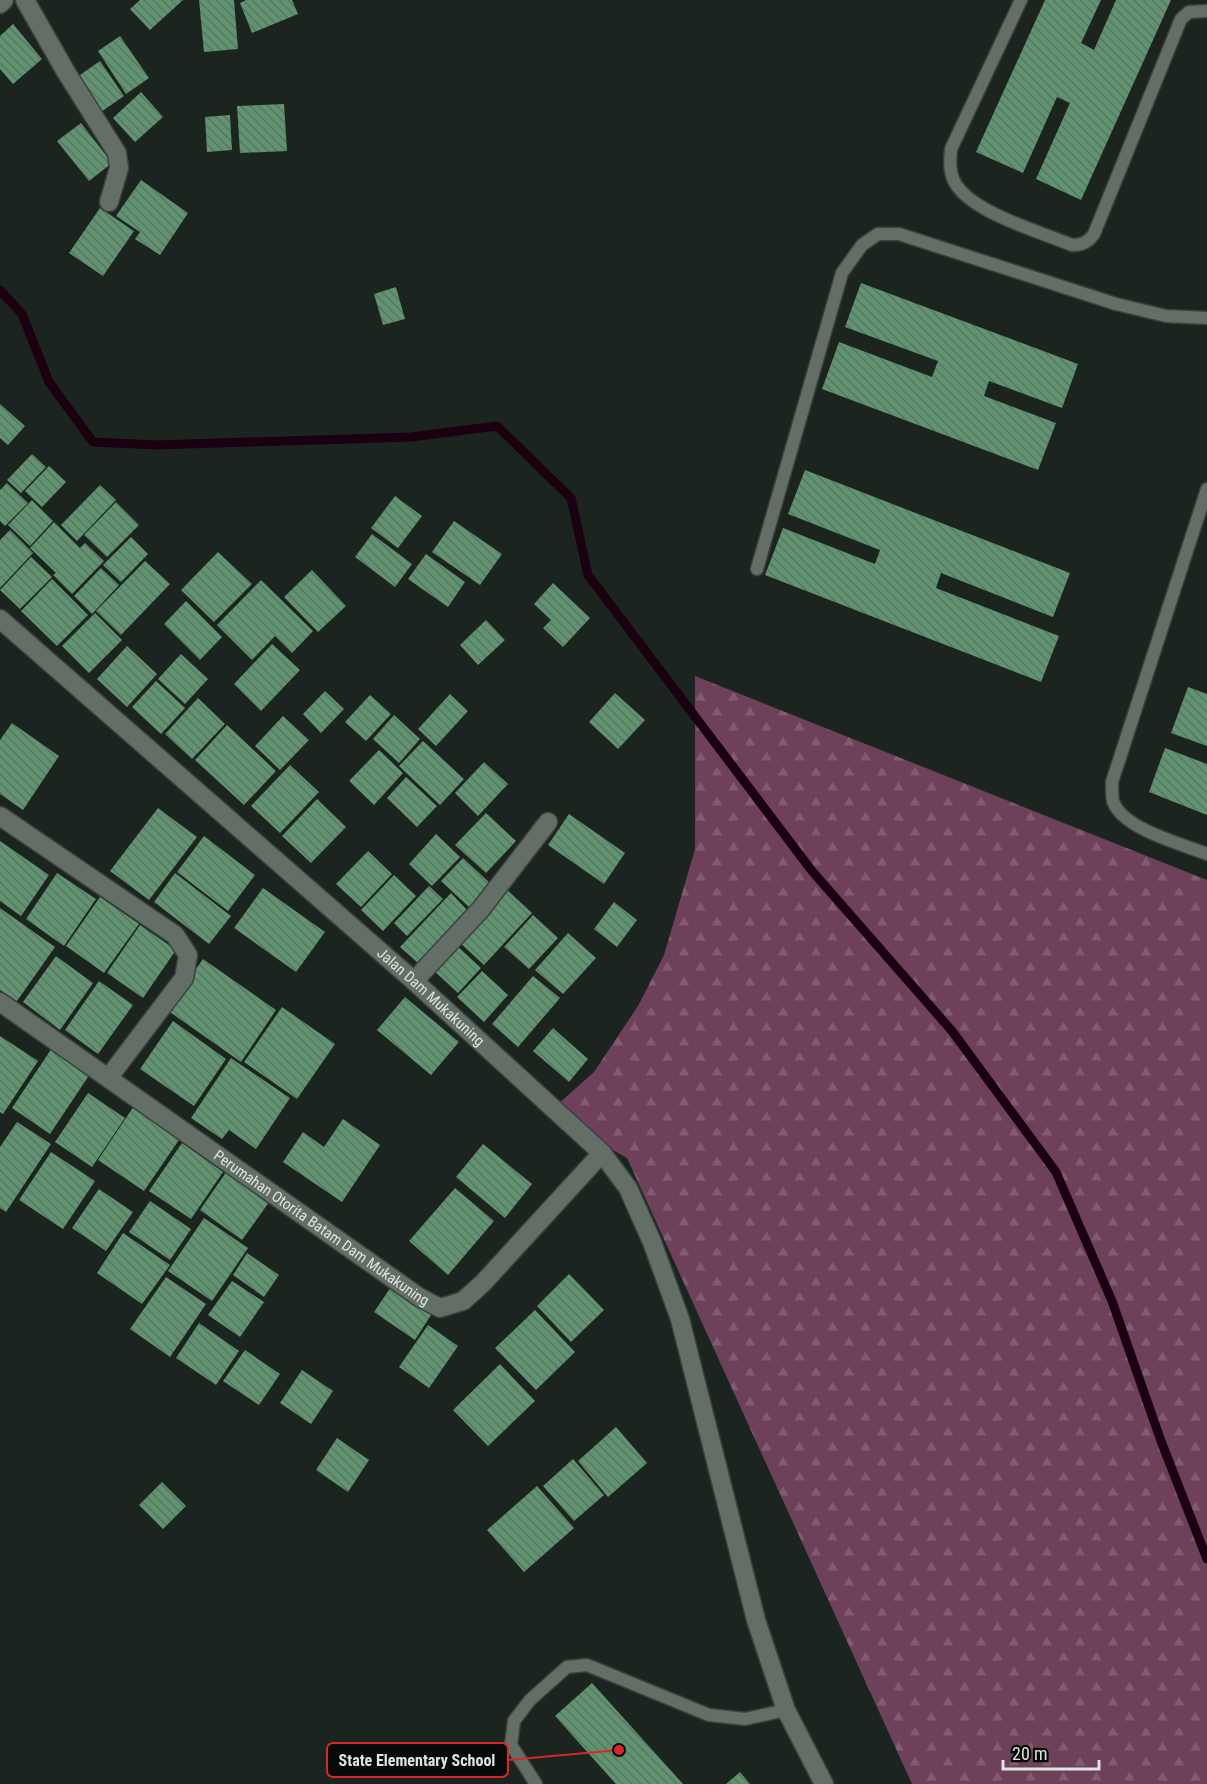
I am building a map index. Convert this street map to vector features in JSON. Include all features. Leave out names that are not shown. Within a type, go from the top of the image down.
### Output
[{"type":"street","points":[[0,4],[4,0]]},
{"type":"street","points":[[25,0],[117,153],[119,168],[109,202]]},
{"type":"street","name":"Jalan Dam Mukakuning","points":[[0,619],[414,981],[602,1154],[628,1188],[656,1253],[680,1319],[756,1620],[786,1710],[824,1784]]},
{"type":"street","points":[[0,816],[175,935],[188,955],[184,978],[109,1077]]},
{"type":"street","points":[[414,981],[481,909],[548,822]]},
{"type":"street","name":"Perumahan Otorita Batam Dam Mukakuning","points":[[0,1002],[419,1297],[441,1308],[463,1302],[483,1283],[602,1154]]},
{"type":"lane","points":[[1021,0],[951,149],[950,169],[956,184],[972,202],[993,213],[1072,245],[1088,242],[1094,234],[1181,19],[1189,12],[1207,11]]},
{"type":"lane","points":[[757,569],[842,273],[862,245],[878,234],[899,234],[1116,304],[1166,316],[1207,318]]},
{"type":"lane","points":[[1207,489],[1112,782],[1113,802],[1122,816],[1137,827],[1207,854]]},
{"type":"lane","points":[[536,1784],[511,1745],[514,1721],[530,1700],[567,1667],[587,1665],[709,1715],[745,1719],[786,1710]]},
{"type":"green space","points":[[695,676],[1207,880],[1207,1784],[912,1784],[627,1158],[548,1113],[594,1072],[638,1006],[664,955],[695,849]]},
{"type":"building","points":[[140,0],[183,0],[150,30],[130,9]]},
{"type":"building","points":[[199,0],[234,0],[238,49],[204,52]]},
{"type":"building","points":[[246,0],[292,0],[298,14],[252,33],[240,3]]},
{"type":"building","points":[[1045,0],[1101,0],[1081,43],[1094,50],[1116,0],[1171,0],[1081,200],[1036,179],[1070,103],[1057,97],[1023,173],[976,152]]},
{"type":"building","points":[[13,24],[42,59],[13,84],[0,69],[0,36]]},
{"type":"building","points":[[120,36],[149,78],[126,94],[98,51]]},
{"type":"building","points":[[100,61],[124,96],[101,112],[77,77]]},
{"type":"building","points":[[141,92],[163,117],[135,142],[113,118]]},
{"type":"building","points":[[284,104],[287,151],[240,153],[237,106]]},
{"type":"building","points":[[230,115],[232,150],[207,152],[205,117]]},
{"type":"building","points":[[81,123],[112,163],[89,181],[57,141]]},
{"type":"building","points":[[141,180],[188,213],[160,255],[135,239],[140,232],[116,216]]},
{"type":"building","points":[[100,208],[134,231],[103,276],[69,253]]},
{"type":"building","points":[[861,283],[1078,364],[1062,408],[989,381],[984,396],[1056,423],[1038,470],[822,389],[839,342],[932,377],[938,361],[845,327]]},
{"type":"building","points":[[396,287],[405,319],[383,325],[374,294]]},
{"type":"building","points":[[0,404],[25,426],[8,445],[0,438]]},
{"type":"building","points":[[32,454],[46,467],[21,493],[7,480]]},
{"type":"building","points":[[49,466],[66,482],[42,507],[25,491]]},
{"type":"building","points":[[805,470],[1070,573],[1053,617],[941,573],[936,588],[1059,636],[1041,682],[765,575],[783,528],[875,564],[880,550],[788,514]]},
{"type":"building","points":[[7,483],[28,503],[5,526],[0,521],[0,490]]},
{"type":"building","points":[[100,485],[116,500],[77,541],[61,525]]},
{"type":"building","points":[[395,496],[422,516],[398,548],[371,528]]},
{"type":"building","points":[[32,500],[53,521],[30,546],[8,525]]},
{"type":"building","points":[[116,502],[139,525],[107,557],[84,535]]},
{"type":"building","points":[[454,521],[502,554],[480,585],[432,552]]},
{"type":"building","points":[[54,522],[80,548],[85,543],[104,561],[72,594],[53,575],[56,573],[30,548]]},
{"type":"building","points":[[10,530],[33,553],[0,588],[0,540]]},
{"type":"building","points":[[372,534],[412,564],[395,587],[355,557]]},
{"type":"building","points":[[131,537],[148,554],[121,582],[103,565]]},
{"type":"building","points":[[218,552],[252,584],[214,622],[181,590]]},
{"type":"building","points":[[426,554],[465,582],[448,607],[408,579]]},
{"type":"building","points":[[31,557],[52,577],[20,609],[0,590]]},
{"type":"building","points":[[145,561],[170,584],[121,635],[96,611]]},
{"type":"building","points":[[101,568],[119,585],[92,614],[74,596]]},
{"type":"building","points":[[312,570],[346,606],[318,632],[284,597]]},
{"type":"building","points":[[52,579],[88,615],[57,646],[21,611]]},
{"type":"building","points":[[261,580],[313,631],[292,653],[275,636],[252,660],[217,625]]},
{"type":"building","points":[[553,583],[590,618],[563,647],[543,628],[551,620],[534,604]]},
{"type":"building","points":[[186,601],[222,637],[200,660],[164,624]]},
{"type":"building","points":[[95,613],[122,640],[89,673],[62,646]]},
{"type":"building","points":[[486,620],[505,640],[478,665],[460,645]]},
{"type":"building","points":[[272,644],[300,670],[261,711],[234,684]]},
{"type":"building","points":[[127,646],[157,674],[127,707],[97,679]]},
{"type":"building","points":[[181,654],[208,679],[185,704],[158,679]]},
{"type":"building","points":[[156,681],[185,708],[161,734],[132,707]]},
{"type":"building","points":[[1188,687],[1207,694],[1207,746],[1171,733]]},
{"type":"building","points":[[325,691],[344,709],[321,733],[303,714]]},
{"type":"building","points":[[615,693],[645,720],[618,749],[589,722]]},
{"type":"building","points":[[450,694],[468,711],[436,746],[418,729]]},
{"type":"building","points":[[370,695],[391,714],[366,741],[345,722]]},
{"type":"building","points":[[198,698],[225,724],[192,759],[165,734]]},
{"type":"building","points":[[394,715],[420,739],[399,763],[373,739]]},
{"type":"building","points":[[283,716],[309,740],[280,770],[255,746]]},
{"type":"building","points":[[12,723],[59,756],[23,810],[0,794],[0,740]]},
{"type":"building","points":[[227,725],[276,771],[244,805],[195,760]]},
{"type":"building","points":[[423,741],[464,779],[440,805],[399,766]]},
{"type":"building","points":[[1165,748],[1207,764],[1207,815],[1149,792]]},
{"type":"building","points":[[379,750],[403,773],[374,805],[349,781]]},
{"type":"building","points":[[484,762],[508,784],[478,816],[455,793]]},
{"type":"building","points":[[290,765],[319,792],[280,833],[251,806]]},
{"type":"building","points":[[406,777],[437,806],[417,827],[387,798]]},
{"type":"building","points":[[317,799],[346,827],[311,863],[282,836]]},
{"type":"building","points":[[158,808],[197,837],[149,900],[110,871]]},
{"type":"building","points":[[486,813],[516,841],[486,873],[455,845]]},
{"type":"building","points":[[569,814],[625,853],[604,884],[548,845]]},
{"type":"building","points":[[436,834],[460,857],[432,886],[409,864]]},
{"type":"building","points":[[204,836],[255,875],[228,911],[177,872]]},
{"type":"building","points":[[0,841],[49,875],[21,916],[0,901]]},
{"type":"building","points":[[368,851],[392,874],[361,907],[336,884]]},
{"type":"building","points":[[463,858],[492,885],[470,908],[441,881]]},
{"type":"building","points":[[57,873],[96,899],[64,946],[26,919]]},
{"type":"building","points":[[175,873],[231,916],[209,944],[154,902]]},
{"type":"building","points":[[394,875],[416,896],[383,931],[361,910]]},
{"type":"building","points":[[429,886],[443,899],[407,936],[394,923]]},
{"type":"building","points":[[263,888],[325,932],[296,972],[234,928]]},
{"type":"building","points":[[505,888],[532,913],[484,965],[457,940]]},
{"type":"building","points":[[451,893],[468,911],[418,963],[400,947]]},
{"type":"building","points":[[100,897],[139,924],[104,973],[66,946]]},
{"type":"building","points":[[614,902],[637,920],[617,947],[594,929]]},
{"type":"building","points":[[0,908],[55,947],[17,1001],[0,990]]},
{"type":"building","points":[[533,915],[558,938],[529,969],[504,947]]},
{"type":"building","points":[[140,925],[176,950],[143,998],[107,973]]},
{"type":"building","points":[[568,933],[596,958],[563,994],[535,970]]},
{"type":"building","points":[[456,945],[481,968],[458,993],[433,970]]},
{"type":"building","points":[[56,956],[93,983],[60,1030],[23,1002]]},
{"type":"building","points":[[203,959],[276,1010],[241,1062],[167,1010]]},
{"type":"building","points":[[482,971],[508,995],[484,1022],[457,997]]},
{"type":"building","points":[[533,976],[560,998],[518,1047],[492,1024]]},
{"type":"building","points":[[99,981],[133,1005],[98,1054],[65,1030]]},
{"type":"building","points":[[405,997],[459,1042],[431,1075],[377,1030]]},
{"type":"building","points":[[282,1007],[335,1044],[297,1099],[244,1062]]},
{"type":"building","points":[[173,1021],[226,1059],[194,1106],[140,1069]]},
{"type":"building","points":[[553,1028],[588,1059],[569,1082],[533,1051]]},
{"type":"building","points":[[0,1036],[38,1061],[3,1114],[0,1112]]},
{"type":"building","points":[[52,1048],[90,1074],[50,1134],[12,1108]]},
{"type":"building","points":[[231,1058],[290,1098],[256,1149],[229,1130],[222,1139],[191,1118]]},
{"type":"building","points":[[88,1093],[125,1118],[92,1167],[55,1142]]},
{"type":"building","points":[[134,1106],[181,1137],[144,1191],[98,1160]]},
{"type":"building","points":[[343,1119],[380,1145],[342,1202],[283,1162],[303,1132],[324,1147]]},
{"type":"building","points":[[17,1122],[51,1144],[6,1212],[0,1208],[0,1147]]},
{"type":"building","points":[[182,1143],[223,1172],[191,1219],[149,1191]]},
{"type":"building","points":[[483,1144],[532,1184],[505,1218],[456,1177]]},
{"type":"building","points":[[51,1152],[95,1181],[63,1229],[19,1200]]},
{"type":"building","points":[[229,1168],[272,1198],[242,1240],[200,1210]]},
{"type":"building","points":[[455,1188],[494,1221],[448,1275],[409,1241]]},
{"type":"building","points":[[99,1189],[133,1212],[106,1251],[72,1228]]},
{"type":"building","points":[[150,1201],[191,1229],[170,1260],[129,1232]]},
{"type":"building","points":[[204,1218],[248,1248],[212,1301],[168,1271]]},
{"type":"building","points":[[123,1233],[170,1265],[142,1304],[97,1273]]},
{"type":"building","points":[[247,1253],[279,1275],[264,1297],[233,1275]]},
{"type":"building","points":[[569,1274],[604,1310],[571,1342],[537,1306]]},
{"type":"building","points":[[166,1277],[206,1304],[170,1357],[130,1329]]},
{"type":"building","points":[[232,1281],[264,1302],[240,1337],[208,1315]]},
{"type":"building","points":[[393,1284],[433,1312],[415,1340],[374,1312]]},
{"type":"building","points":[[535,1310],[575,1352],[536,1390],[495,1348]]},
{"type":"building","points":[[199,1323],[239,1351],[216,1385],[176,1358]]},
{"type":"building","points":[[428,1325],[458,1346],[429,1388],[399,1367]]},
{"type":"building","points":[[245,1350],[280,1374],[259,1405],[223,1381]]},
{"type":"building","points":[[500,1364],[535,1401],[488,1446],[453,1410]]},
{"type":"building","points":[[302,1370],[333,1391],[311,1424],[280,1403]]},
{"type":"building","points":[[616,1427],[647,1463],[608,1497],[578,1461]]},
{"type":"building","points":[[337,1438],[369,1460],[348,1492],[316,1470]]},
{"type":"building","points":[[573,1459],[604,1495],[574,1521],[543,1486]]},
{"type":"building","points":[[162,1482],[186,1506],[163,1529],[139,1505]]},
{"type":"building","points":[[537,1486],[574,1528],[524,1572],[487,1530]]},
{"type":"building","points":[[592,1683],[683,1784],[616,1784],[555,1716]]},
{"type":"building","points":[[740,1772],[750,1784],[726,1784]]},
{"type":"waterway","points":[[0,290],[22,314],[49,382],[93,442],[156,445],[411,437],[497,426],[571,498],[588,575],[812,871],[952,1031],[1056,1172],[1112,1301],[1161,1441],[1207,1559]]},
{"type":"place","name":"State Elementary School","points":[[619,1750]]}]
